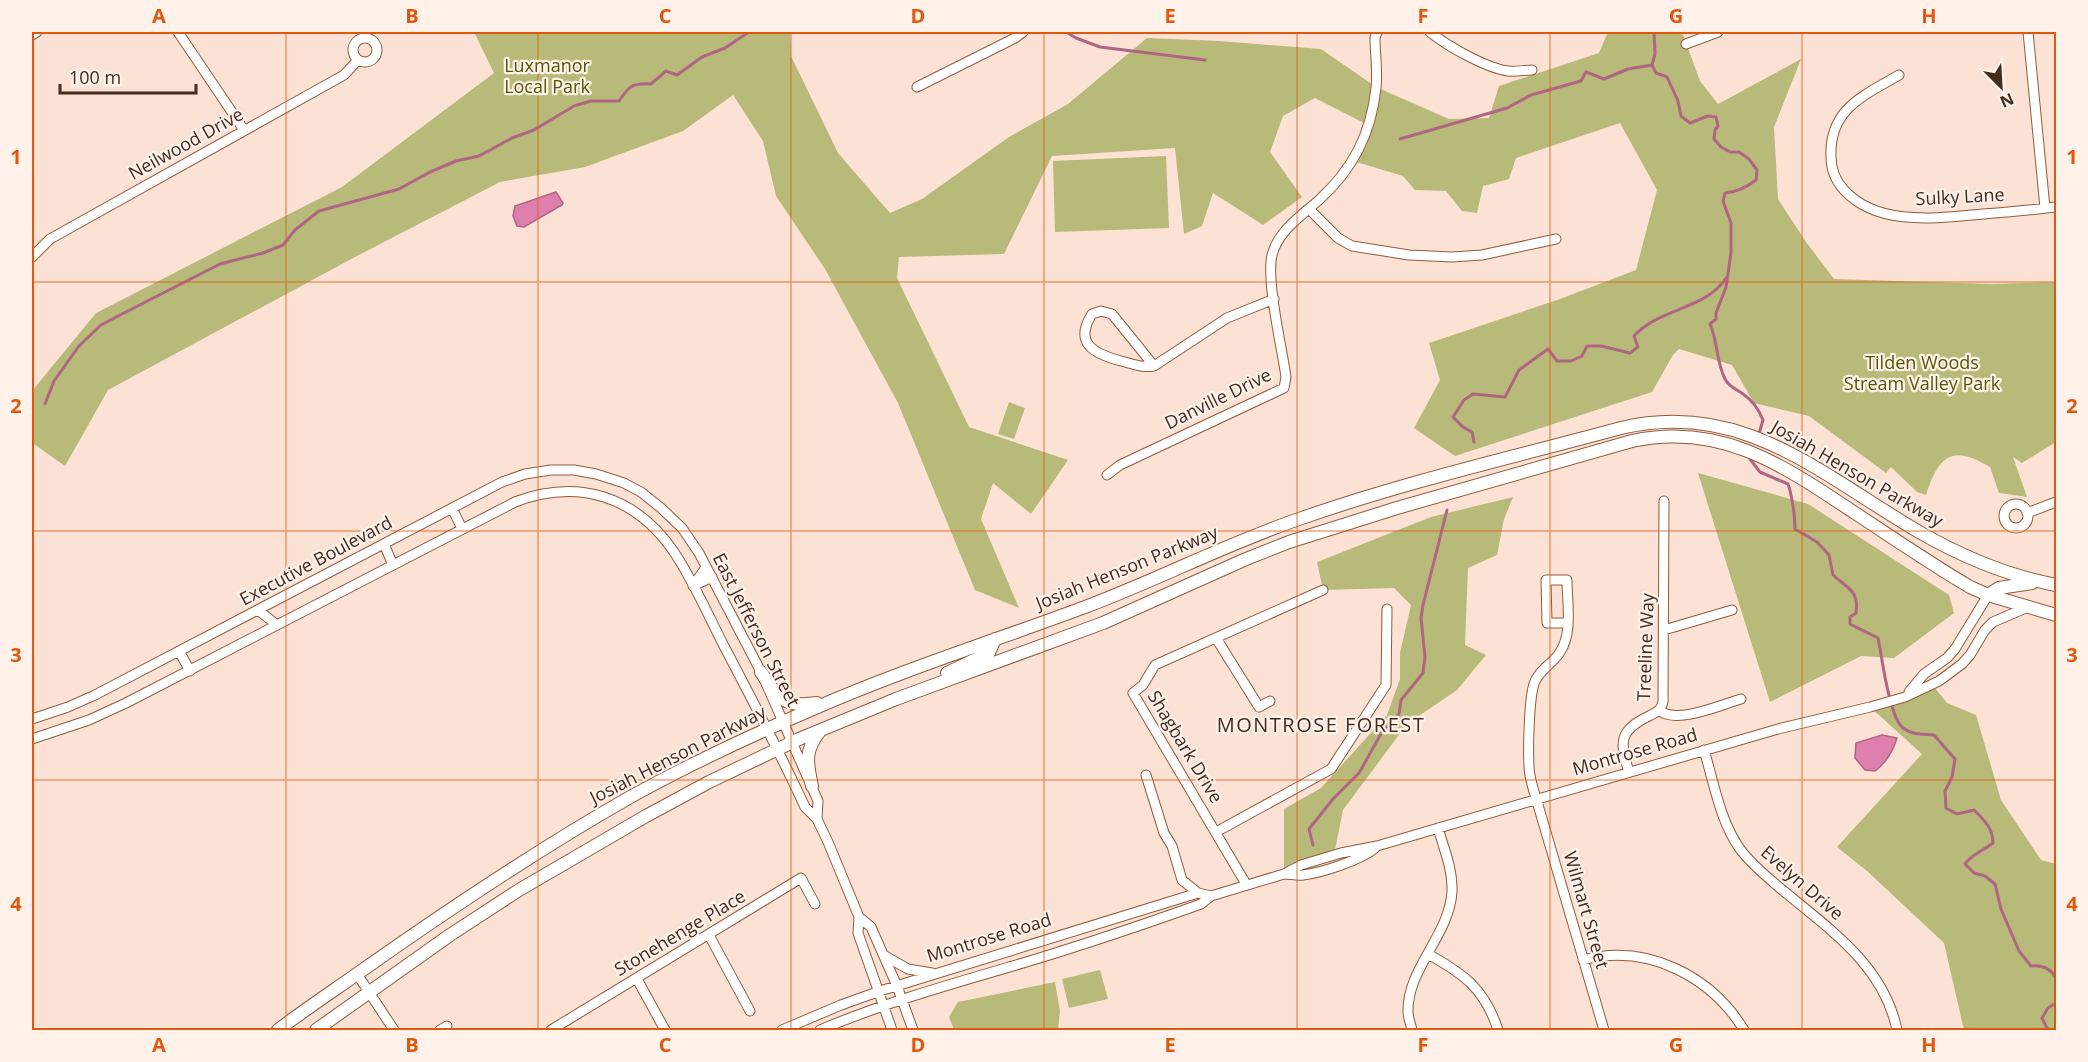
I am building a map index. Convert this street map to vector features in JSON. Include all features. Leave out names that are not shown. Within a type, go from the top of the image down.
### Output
[{"type":"main road","name":"Josiah Henson Parkway","points":[[278,1030],[497,878],[590,821],[679,772],[767,729],[897,674],[1116,595],[1260,533],[1370,496],[1643,423],[1702,422],[1741,431],[1788,452],[1937,542],[1997,568],[2040,582]]},
{"type":"main road","name":"Josiah Henson Parkway","points":[[316,1030],[450,935],[530,884],[664,806],[792,742],[920,690],[1079,632],[1246,559],[1339,525],[1643,439],[1670,436],[1734,445],[1780,465],[1970,587],[2028,607]]},
{"type":"main road","points":[[1988,595],[1994,590],[2009,585],[2040,582],[2056,585]]},
{"type":"main road","points":[[2028,607],[2056,615]]},
{"type":"main road","points":[[920,690],[948,672],[986,655],[991,650],[995,639]]},
{"type":"main road","points":[[761,672],[777,695],[788,703],[800,705],[833,700]]},
{"type":"main road","points":[[812,786],[808,749],[823,729]]},
{"type":"street","points":[[32,35],[37,32]]},
{"type":"street","points":[[178,32],[244,130]]},
{"type":"street","points":[[917,87],[1015,39],[1023,32]]},
{"type":"street","name":"Danville Drive","points":[[1107,475],[1120,465],[1284,388],[1286,377],[1271,263],[1273,252],[1278,240],[1293,222],[1332,188],[1353,160],[1368,125],[1376,87],[1375,38],[1377,32]]},
{"type":"street","points":[[1430,32],[1472,57],[1507,71],[1532,70]]},
{"type":"street","points":[[1686,44],[1718,32]]},
{"type":"street","points":[[2028,32],[2045,208]]},
{"type":"street","name":"Neilwood Drive","points":[[32,257],[50,239],[344,75],[358,60]]},
{"type":"street","name":"Sulky Lane","points":[[1899,75],[1859,98],[1841,114],[1832,132],[1831,166],[1837,183],[1855,202],[1876,212],[1916,218],[2056,207]]},
{"type":"street","points":[[1309,209],[1338,238],[1352,246],[1410,255],[1452,257],[1482,255],[1556,239]]},
{"type":"street","points":[[1154,366],[1112,314],[1101,311],[1092,314],[1084,326],[1084,337],[1089,346],[1097,352],[1142,368],[1154,366],[1227,318],[1274,299]]},
{"type":"street","name":"Executive Boulevard","points":[[32,719],[75,704],[107,688],[502,482],[537,471],[574,470],[624,483]]},
{"type":"street","name":"East Jefferson Street","points":[[624,483],[651,499],[669,515],[688,536],[712,577],[761,672],[812,786],[818,801],[817,819]]},
{"type":"street","name":"Executive Boulevard","points":[[32,739],[89,720],[117,707],[515,502],[541,494],[579,492],[618,501]]},
{"type":"street","name":"East Jefferson Street","points":[[618,501],[642,518],[662,537],[678,559],[805,807],[817,819],[859,917],[858,933],[892,1030]]},
{"type":"street","name":"Treeline Way","points":[[1629,772],[1622,745],[1624,735],[1636,723],[1660,711],[1663,702],[1664,501]]},
{"type":"street","points":[[2027,513],[2056,502]]},
{"type":"street","points":[[452,508],[462,529]]},
{"type":"street","points":[[384,544],[393,565]]},
{"type":"street","points":[[693,586],[706,567]]},
{"type":"street","points":[[693,586],[712,577]]},
{"type":"street","name":"Wilmart Street","points":[[1567,623],[1547,623],[1546,580],[1567,580],[1567,623],[1565,642],[1560,653],[1534,682],[1531,695],[1529,768],[1536,800],[1604,1030]]},
{"type":"street","name":"Shagbark Drive","points":[[1246,884],[1133,693],[1143,685],[1155,665],[1323,590]]},
{"type":"street","points":[[1905,697],[1924,674],[1947,658],[1988,595]]},
{"type":"street","name":"Montrose Road","points":[[820,1030],[903,1000],[1099,940],[1201,904],[1211,896],[1284,874],[1301,865],[1377,846],[1778,729],[1905,697],[1939,681],[1962,664],[1993,622],[2028,607]]},
{"type":"street","points":[[258,609],[277,625]]},
{"type":"street","points":[[1216,832],[1331,769],[1386,685],[1387,609]]},
{"type":"street","points":[[1664,630],[1732,610]]},
{"type":"street","points":[[1216,638],[1259,707],[1270,701]]},
{"type":"street","points":[[179,651],[190,671]]},
{"type":"street","points":[[107,688],[117,707]]},
{"type":"street","points":[[1660,711],[1667,715],[1683,716],[1741,699]]},
{"type":"street","name":"Evelyn Drive","points":[[1704,750],[1725,823],[1740,850],[1764,875],[1863,960],[1886,998],[1897,1030]]},
{"type":"street","points":[[1146,775],[1182,880],[1198,893]]},
{"type":"street","points":[[1412,1030],[1408,1014],[1410,994],[1449,913],[1452,892],[1451,872],[1437,828]]},
{"type":"street","name":"Stonehenge Place","points":[[551,1030],[562,1028],[801,878],[815,904]]},
{"type":"street","points":[[1172,900],[1182,880]]},
{"type":"street","name":"Montrose Road","points":[[782,1030],[880,991],[1172,900],[1198,893],[1211,896]]},
{"type":"street","name":"East Jefferson Street","points":[[859,917],[871,927],[885,956],[913,1030]]},
{"type":"street","points":[[709,935],[750,1011]]},
{"type":"street","points":[[1428,954],[1456,970],[1470,982],[1488,1003],[1498,1030]]},
{"type":"street","points":[[1583,960],[1598,956],[1628,955],[1676,967],[1716,996],[1744,1030]]},
{"type":"street","points":[[885,956],[908,969],[935,974]]},
{"type":"street","points":[[357,974],[394,1030]]},
{"type":"street","points":[[637,979],[665,1030]]},
{"type":"green space","points":[[474,32],[790,32],[791,56],[838,153],[890,213],[922,199],[1009,137],[1068,104],[1147,38],[1321,49],[1376,87],[1449,119],[1489,118],[1499,86],[1599,53],[1608,32],[1682,32],[1700,81],[1718,104],[1801,59],[1774,127],[1778,199],[1806,242],[1834,279],[1991,284],[2056,282],[2056,442],[2022,463],[2013,457],[2027,497],[1999,493],[1990,467],[1966,456],[1956,455],[1942,462],[1926,495],[1917,492],[1891,467],[1886,473],[1809,416],[1754,403],[1732,365],[1679,349],[1673,355],[1652,392],[1455,456],[1414,428],[1440,380],[1429,343],[1560,299],[1636,270],[1657,190],[1620,123],[1516,158],[1509,179],[1483,186],[1477,213],[1462,211],[1446,191],[1415,190],[1403,176],[1353,161],[1368,125],[1315,98],[1283,116],[1270,152],[1302,197],[1263,225],[1213,193],[1202,226],[1184,234],[1175,148],[1052,156],[1004,254],[899,257],[897,278],[969,427],[1068,460],[1031,514],[993,483],[981,519],[1019,608],[975,590],[898,403],[825,269],[776,196],[763,141],[733,95],[683,131],[585,167],[500,182],[108,390],[65,466],[34,444],[32,445],[32,391],[96,313],[342,187],[494,73]]},
{"type":"green space","points":[[1166,156],[1169,228],[1055,232],[1053,161]]},
{"type":"green space","points":[[1009,402],[1025,408],[1014,439],[998,434]]},
{"type":"green space","points":[[1698,473],[1808,504],[1949,595],[1954,613],[1894,658],[1861,656],[1770,702]]},
{"type":"green space","points":[[1513,497],[1504,519],[1497,555],[1468,568],[1465,645],[1486,655],[1457,690],[1407,724],[1343,810],[1334,855],[1284,874],[1284,809],[1321,788],[1387,715],[1400,679],[1400,653],[1411,605],[1394,588],[1323,590],[1317,562],[1431,517]]},
{"type":"green space","points":[[1931,683],[1947,703],[1976,715],[2001,800],[2041,860],[2056,864],[2056,1030],[1964,1030],[1944,943],[1867,871],[1837,847],[1922,754],[1870,707]]},
{"type":"green space","points":[[1100,970],[1108,999],[1069,1008],[1062,979]]},
{"type":"green space","points":[[1055,982],[1060,1011],[1058,1030],[954,1030],[949,1017],[958,1002]]},
{"type":"shaded area","points":[[556,192],[562,205],[524,227],[517,226],[513,216],[515,206]]},
{"type":"shaded area","points":[[1882,735],[1897,738],[1893,748],[1879,768],[1875,771],[1865,770],[1855,758],[1856,743]]},
{"type":"waterway","points":[[45,404],[54,381],[79,346],[101,325],[220,264],[263,253],[283,245],[295,230],[319,211],[399,189],[430,172],[456,161],[479,156],[512,138],[534,130],[574,106],[591,101],[619,101],[632,86],[651,84],[666,71],[677,75],[702,57],[725,48],[749,32]]},
{"type":"waterway","points":[[1066,32],[1100,47],[1205,60]]},
{"type":"waterway","points":[[1654,32],[1655,54],[1652,65],[1656,73],[1667,77],[1678,101],[1681,116],[1690,123],[1708,116],[1716,117],[1718,126],[1714,139],[1721,147],[1730,152],[1739,152],[1749,159],[1757,170],[1756,180],[1753,183],[1725,193],[1723,201],[1731,223],[1731,253],[1726,287],[1716,319],[1710,324],[1725,379],[1752,402],[1763,420],[1758,437]]},
{"type":"waterway","points":[[1400,139],[1507,108],[1531,95],[1581,81],[1586,72],[1604,79],[1628,69],[1652,65]]},
{"type":"waterway","points":[[1474,442],[1472,432],[1453,417],[1464,400],[1473,394],[1505,397],[1519,370],[1548,349],[1557,361],[1571,361],[1582,356],[1587,346],[1601,346],[1630,353],[1638,347],[1634,336],[1644,327],[1656,319],[1707,296],[1726,278]]},
{"type":"waterway","points":[[1751,457],[1750,459],[1760,472],[1788,484],[1795,529],[1817,542],[1829,555],[1833,575],[1854,595],[1856,613],[1850,617],[1850,624],[1878,638],[1890,699],[1898,722],[1910,732],[1934,735],[1955,759],[1952,777],[1945,791],[1946,808],[1957,814],[1974,810],[1987,825],[1993,838],[1993,843],[1965,864],[1974,873],[1985,876],[1995,884],[2001,909],[2019,951],[2031,966],[2046,968],[2056,978]]},
{"type":"waterway","points":[[1313,845],[1309,829],[1333,799],[1359,773],[1382,732],[1399,714],[1401,700],[1423,673],[1425,657],[1421,618],[1447,510]]},
{"type":"waterway","points":[[2050,1030],[2042,1018],[2048,1008],[2056,1003]]},
{"type":"district","name":"MONTROSE FOREST","points":[[1321,725]]},
{"type":"park label","name":"Luxmanor Local Park","points":[[547,76]]},
{"type":"park label","name":"Tilden Woods Stream Valley Park","points":[[1922,373]]}]
